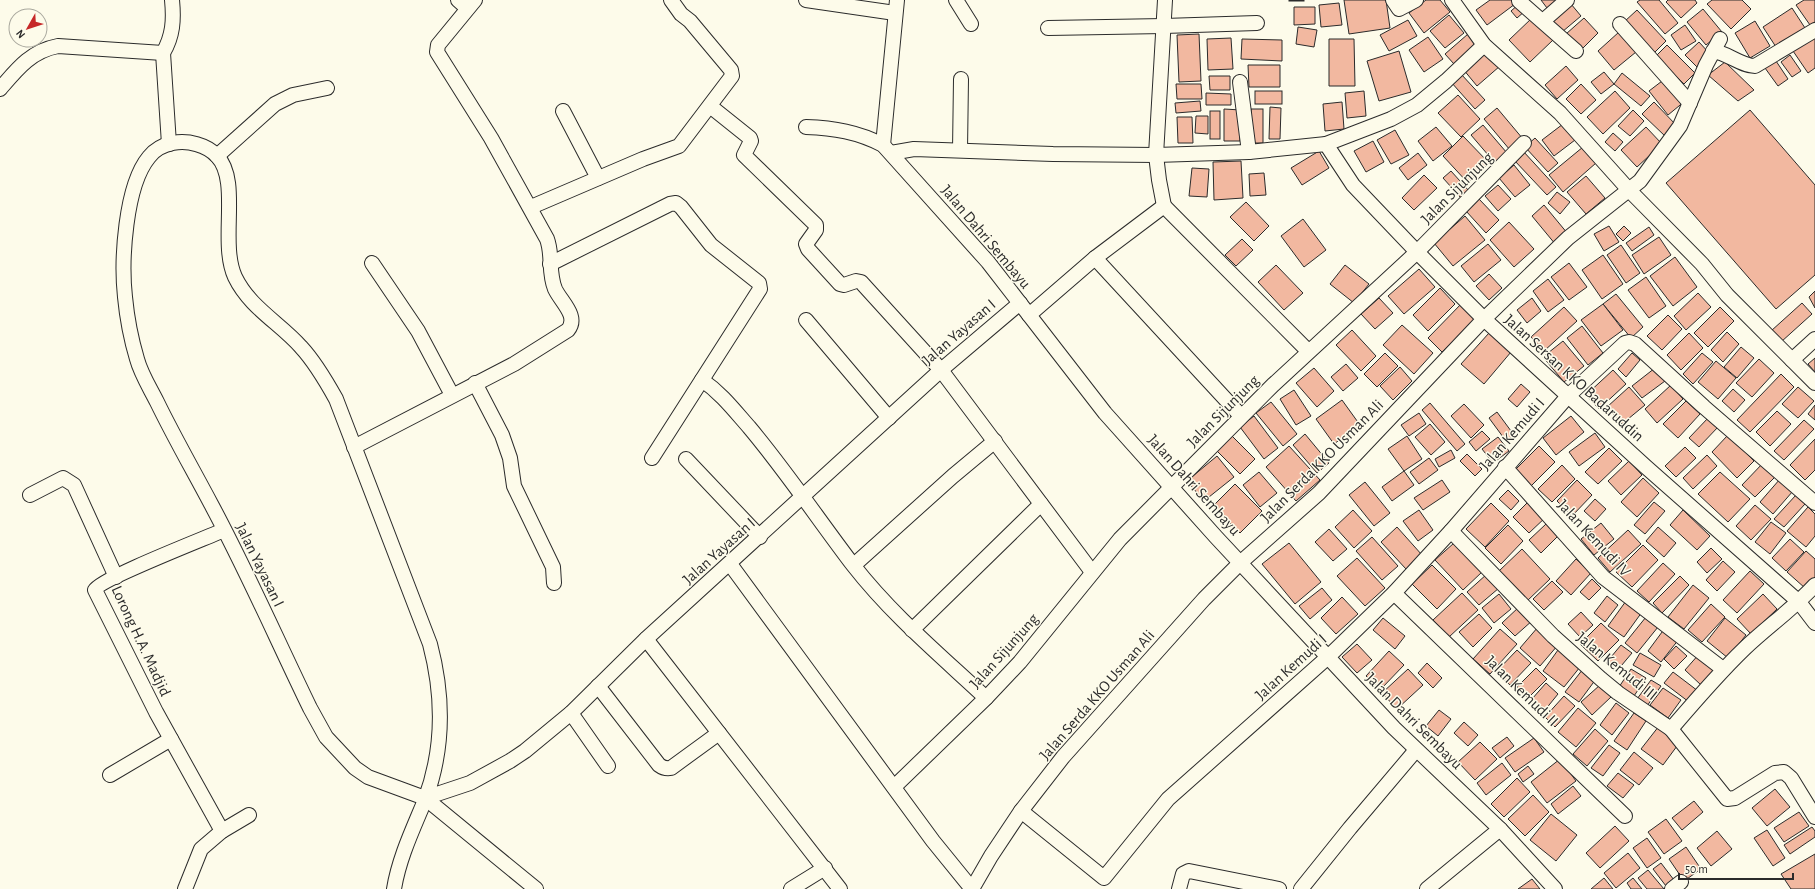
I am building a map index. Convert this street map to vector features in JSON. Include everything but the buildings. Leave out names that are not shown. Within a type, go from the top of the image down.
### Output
[{"type":"street","points":[[172,0],[174,16],[172,34],[164,57],[170,144],[178,142],[198,144],[217,156],[226,171],[229,181],[228,246],[230,261],[235,277],[251,301],[302,347],[318,369],[336,399],[430,644],[437,670],[441,730],[439,749],[425,798],[402,854],[394,889]]},
{"type":"street","points":[[531,208],[642,158],[679,146],[732,76],[732,73],[690,21],[681,14],[672,0]]},
{"type":"street","points":[[806,0],[896,7],[887,149],[1054,154],[1156,155],[1249,152],[1326,144],[1391,119],[1417,105],[1446,81],[1484,45]]},
{"type":"street","points":[[956,0],[971,24]]},
{"type":"street","points":[[1165,0],[1156,155],[1164,206],[1308,351]]},
{"type":"street","points":[[1393,0],[1396,6],[1401,9],[1416,0]]},
{"type":"street","points":[[1452,0],[1484,45],[1560,113],[1629,190],[1702,264],[1727,295],[1815,383]]},
{"type":"street","points":[[1543,21],[1567,0]]},
{"type":"street","points":[[1519,1],[1576,51]]},
{"type":"street","points":[[354,448],[452,395],[514,364],[568,330],[571,326],[572,319],[553,284],[550,264],[550,245],[531,208],[437,52],[438,45],[467,3]]},
{"type":"street","points":[[1048,28],[1257,23]]},
{"type":"street","points":[[1620,24],[1690,103]]},
{"type":"street","name":"Jalan Serda KKO Usman Ali","points":[[972,889],[991,856],[1021,811],[1063,757],[1204,599],[1240,563],[1319,493],[1484,319],[1568,238],[1640,181],[1680,126],[1699,79],[1717,45],[1722,52],[1749,65],[1755,66],[1815,30]]},
{"type":"street","points":[[0,89],[22,63],[31,56],[47,48],[65,46],[164,57]]},
{"type":"street","points":[[960,150],[961,79]]},
{"type":"street","points":[[1240,82],[1249,152]]},
{"type":"street","points":[[217,156],[275,104],[293,95],[328,88]]},
{"type":"street","points":[[710,106],[750,138],[751,141],[744,155],[816,225],[816,230],[806,244],[808,249],[840,284],[844,285],[856,281],[861,282],[941,370],[1092,572]]},
{"type":"street","points":[[563,112],[598,178]]},
{"type":"street","name":"Jalan Dahri Sembayu","points":[[806,127],[844,130],[868,137],[887,149],[988,262],[1106,413],[1240,563],[1416,750],[1500,829],[1554,889]]},
{"type":"street","name":"Jalan Sijunjung","points":[[894,787],[986,698],[1020,662],[1120,539],[1241,416],[1308,351],[1417,252],[1524,143]]},
{"type":"street","name":"Jalan Yayasan I","points":[[170,144],[160,147],[146,160],[132,196],[126,229],[125,296],[131,336],[142,372],[224,530],[310,708],[326,737],[354,768],[368,777],[425,798],[470,783],[510,761],[525,751],[571,713],[646,639],[760,537],[941,370],[1020,303]]},
{"type":"street","name":"Jalan Sersan KKO Badaruddin","points":[[1326,144],[1354,185],[1417,252],[1484,319],[1799,602],[1815,623]]},
{"type":"street","points":[[550,264],[670,204],[679,205],[711,245],[754,278],[760,286],[652,458]]},
{"type":"street","points":[[1029,315],[1095,258],[1164,206]]},
{"type":"street","points":[[1095,258],[1241,416]]},
{"type":"street","points":[[372,263],[418,331],[452,395]]},
{"type":"street","points":[[806,320],[889,418]]},
{"type":"street","points":[[1792,360],[1815,339]]},
{"type":"street","name":"Jalan Kemudi I","points":[[1021,811],[1107,884],[1157,810],[1179,788],[1328,657],[1394,593],[1451,531],[1568,396],[1625,343],[1632,343],[1815,503]]},
{"type":"street","points":[[702,380],[716,390],[728,403],[804,496],[854,566],[895,614],[986,698]]},
{"type":"street","points":[[475,383],[502,435],[510,458],[514,486],[552,563],[554,570],[554,583]]},
{"type":"street","points":[[854,566],[994,441]]},
{"type":"street","points":[[686,459],[760,537]]},
{"type":"street","name":"Jalan Kemudi IV","points":[[1505,467],[1604,577],[1723,670]]},
{"type":"street","points":[[30,495],[63,478],[71,482],[74,485],[116,577]]},
{"type":"street","points":[[912,630],[1041,504]]},
{"type":"street","name":"Lorong H.A. Madjid","points":[[222,831],[171,739],[96,593],[97,586],[224,530]]},
{"type":"street","name":"Jalan Kemudi III","points":[[1451,531],[1553,636],[1618,693],[1671,729],[1727,798],[1735,798],[1775,773],[1784,772],[1791,778],[1815,817]]},
{"type":"street","points":[[730,564],[933,841],[972,889]]},
{"type":"street","points":[[1671,729],[1723,670],[1745,648],[1799,602],[1815,585]]},
{"type":"street","name":"Jalan Kemudi II","points":[[1394,593],[1626,816]]},
{"type":"street","points":[[646,639],[840,889]]},
{"type":"street","points":[[598,686],[662,768],[671,768],[719,733]]},
{"type":"street","points":[[571,713],[608,766]]},
{"type":"street","points":[[110,775],[171,739]]},
{"type":"street","points":[[1301,889],[1416,750]]},
{"type":"street","points":[[425,798],[536,889]]},
{"type":"street","points":[[185,889],[201,849],[222,831],[249,815]]},
{"type":"street","points":[[1427,889],[1500,829]]},
{"type":"street","points":[[791,889],[825,868]]},
{"type":"street","points":[[1179,889],[1183,874],[1190,871],[1279,889]]}]
